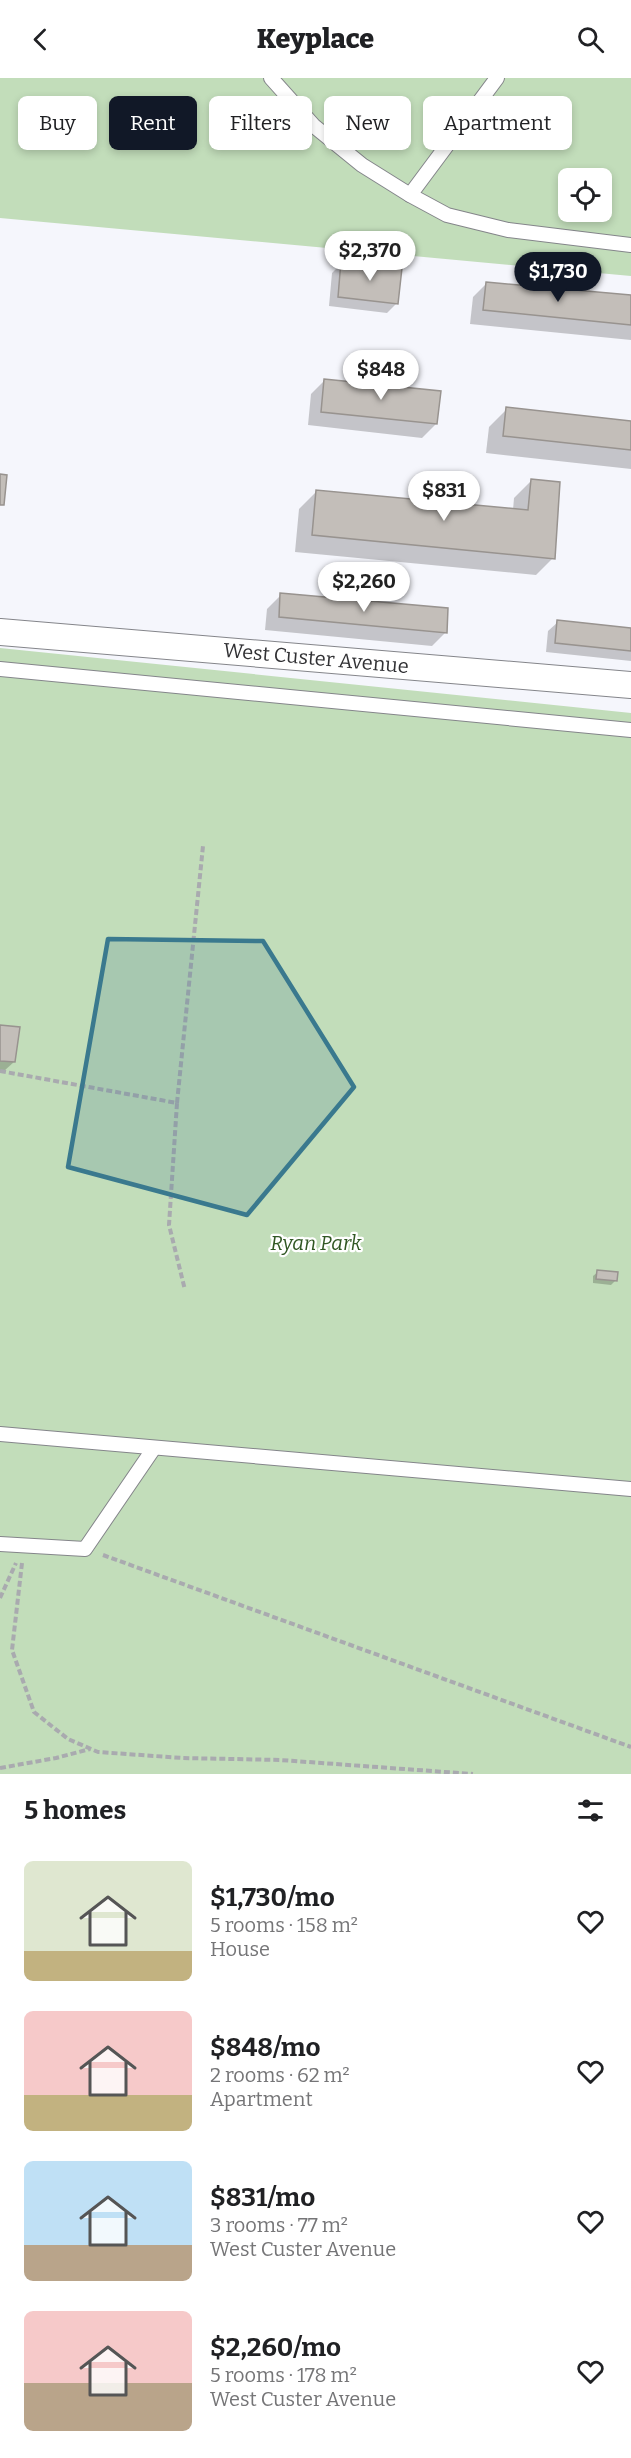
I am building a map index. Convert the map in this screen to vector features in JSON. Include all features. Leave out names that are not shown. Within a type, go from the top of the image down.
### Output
[{"type":"street","name":"West Custer Avenue","points":[[0,632],[631,685]]},
{"type":"lane","points":[[271,78],[314,126],[362,165],[447,215],[508,230],[631,245]]},
{"type":"lane","points":[[410,195],[497,78]]},
{"type":"lane","points":[[0,669],[631,730]]},
{"type":"lane","points":[[0,1434],[631,1489]]},
{"type":"lane","points":[[0,1544],[85,1549],[154,1448]]},
{"type":"path","points":[[185,1290],[169,1225],[177,1103],[203,846]]},
{"type":"path","points":[[0,1071],[177,1103]]},
{"type":"path","points":[[0,1599],[23,1545]]},
{"type":"path","points":[[23,1545],[12,1650],[21,1681],[34,1712],[68,1739],[98,1752],[183,1758],[280,1760],[473,1774]]},
{"type":"path","points":[[85,1549],[631,1747]]},
{"type":"path","points":[[0,1768],[90,1749]]},
{"type":"highlighted area","points":[[108,939],[263,941],[354,1087],[247,1215],[68,1167]]},
{"type":"green space","points":[[0,78],[631,78],[631,276],[0,218]]},
{"type":"green space","name":"Ryan Park","points":[[0,648],[631,713],[631,1774],[0,1774]]},
{"type":"building","points":[[341,261],[402,268],[398,304],[338,297]]},
{"type":"building","points":[[486,282],[631,295],[631,325],[483,310]]},
{"type":"building","points":[[324,379],[441,391],[437,424],[321,412]]},
{"type":"building","points":[[506,407],[631,421],[631,450],[503,436]]},
{"type":"building","points":[[0,474],[7,475],[4,505],[0,505]]},
{"type":"building","points":[[531,479],[560,482],[555,559],[312,535],[316,490],[528,510]]},
{"type":"building","points":[[280,593],[448,608],[447,633],[279,617]]},
{"type":"building","points":[[557,620],[631,628],[631,651],[555,643]]},
{"type":"building","points":[[0,1025],[20,1027],[15,1062],[0,1061]]},
{"type":"building","points":[[597,1270],[618,1272],[617,1281],[596,1279]]}]
